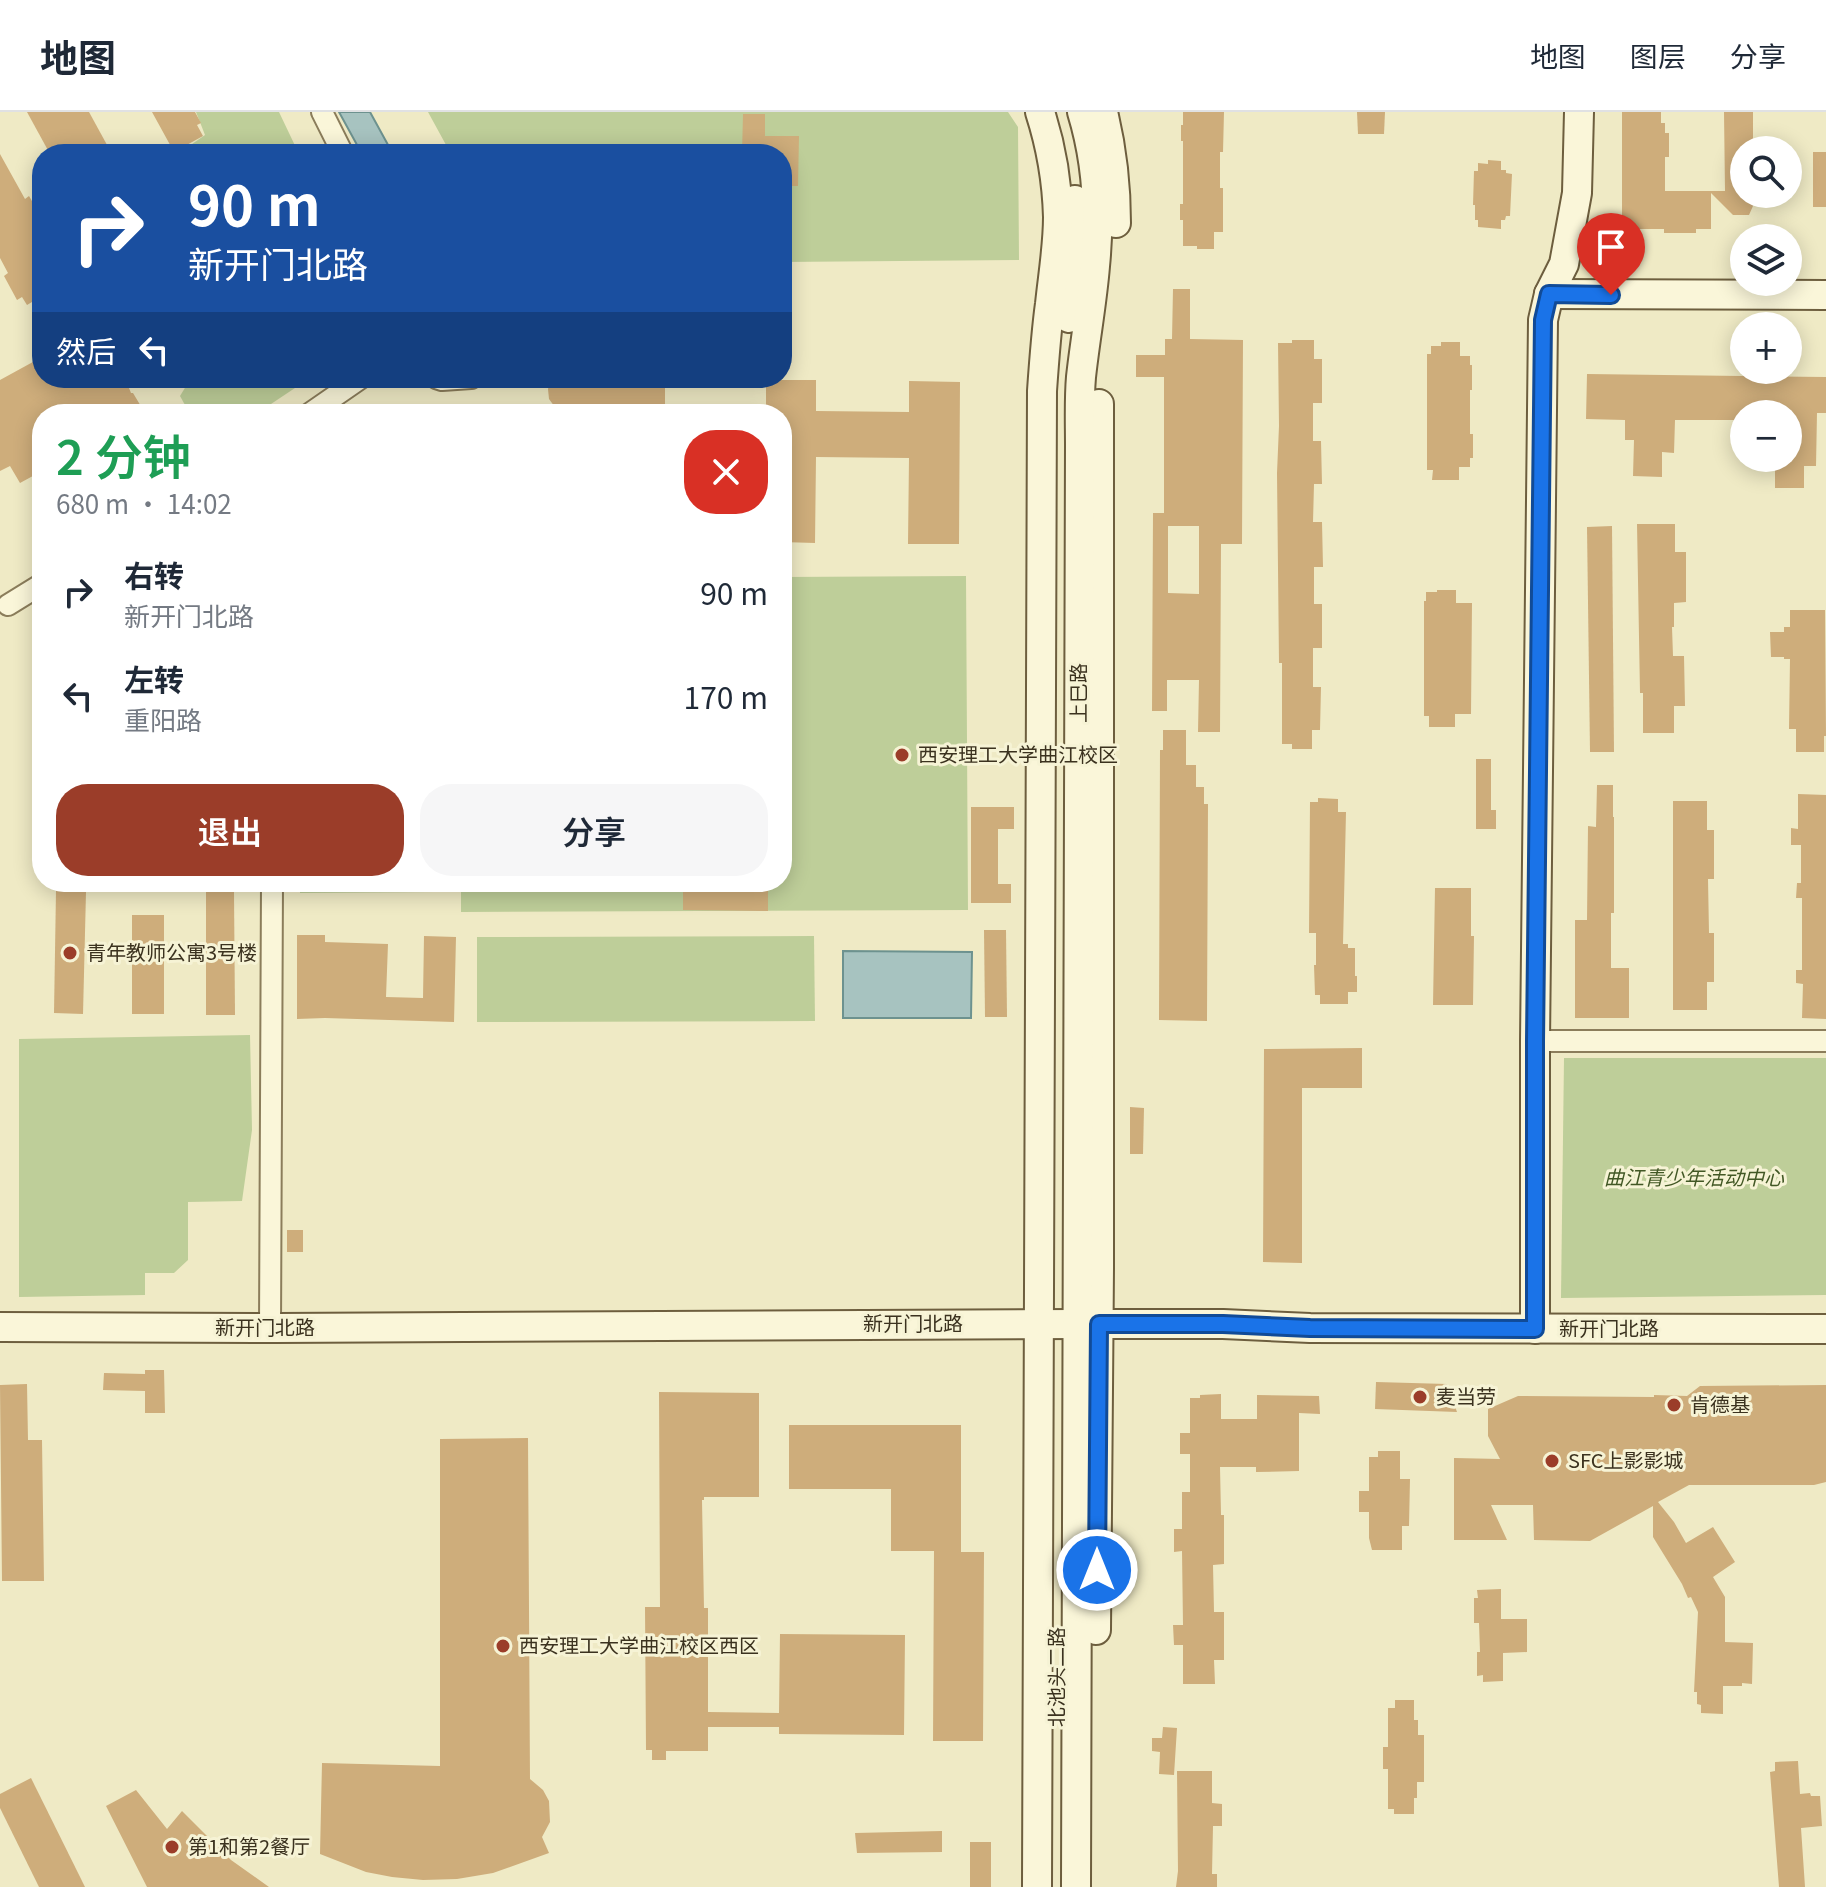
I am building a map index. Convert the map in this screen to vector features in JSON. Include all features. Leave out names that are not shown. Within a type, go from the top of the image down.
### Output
[{"type":"street","points":[[322,112],[338,144]]},
{"type":"street","points":[[1040,112],[1054,173],[1058,217],[1042,391],[1068,1324],[1095,1887]]},
{"type":"street","name":"上巳路","points":[[1061,112],[1072,171],[1076,250],[1061,409],[1068,1324]]},
{"type":"street","name":"上巳路","points":[[1068,1324],[1081,380],[1097,229],[1092,157],[1082,112]]},
{"type":"street","points":[[1037,1887],[1068,1324],[1099,402],[1115,258],[1116,187],[1103,112]]},
{"type":"street","points":[[1535,1329],[1543,320],[1549,294],[1564,264],[1577,193],[1579,112]]},
{"type":"street","points":[[1549,294],[1826,295]]},
{"type":"street","points":[[323,404],[347,388]]},
{"type":"street","points":[[8,605],[32,590]]},
{"type":"street","points":[[270,1328],[272,892]]},
{"type":"street","points":[[1535,1041],[1826,1041]]},
{"type":"street","name":"北池头二路","points":[[1057,1887],[1068,1324]]},
{"type":"street","name":"北池头二路","points":[[1068,1324],[1076,1887]]},
{"type":"street","name":"新开门北路","points":[[0,1327],[1223,1324],[1310,1328],[1826,1329]]},
{"type":"green space","points":[[196,112],[279,112],[294,144],[192,144],[205,135]]},
{"type":"green space","points":[[428,112],[1008,112],[1018,127],[1019,260],[792,262],[792,144],[446,144]]},
{"type":"green space","points":[[185,388],[295,388],[271,404],[184,404],[180,396]]},
{"type":"green space","points":[[966,576],[968,910],[461,912],[461,892],[792,892],[792,577]]},
{"type":"green space","points":[[300,892],[434,892],[300,893]]},
{"type":"green space","points":[[814,936],[815,1021],[477,1022],[477,937]]},
{"type":"green space","points":[[250,1035],[252,1130],[242,1201],[188,1202],[188,1260],[174,1273],[145,1273],[145,1295],[19,1297],[19,1039]]},
{"type":"green space","name":"曲江青少年活动中心","points":[[1564,1058],[1826,1058],[1826,1295],[1561,1298]]},
{"type":"water","points":[[339,112],[370,112],[388,144],[357,144]]},
{"type":"water","points":[[843,951],[972,952],[971,1018],[843,1018]]},
{"type":"building","points":[[27,112],[89,112],[107,144],[45,144]]},
{"type":"building","points":[[152,112],[195,112],[203,136],[188,144],[170,144]]},
{"type":"building","points":[[1183,112],[1224,112],[1223,152],[1220,152],[1223,232],[1214,232],[1214,249],[1183,246],[1180,204],[1183,204]]},
{"type":"building","points":[[1357,112],[1385,112],[1384,134],[1358,134]]},
{"type":"building","points":[[1622,112],[1661,112],[1661,123],[1665,123],[1665,133],[1669,133],[1665,191],[1725,191],[1724,112],[1753,112],[1753,136],[1730,136],[1730,208],[1752,208],[1749,215],[1733,215],[1711,193],[1711,229],[1696,229],[1696,233],[1664,233],[1664,229],[1622,229]]},
{"type":"building","points":[[743,114],[765,114],[765,136],[799,136],[798,186],[792,186],[792,144],[742,144]]},
{"type":"building","points":[[1813,152],[1826,152],[1826,207],[1813,207]]},
{"type":"building","points":[[0,154],[25,199],[29,196],[32,201],[32,302],[27,305],[22,297],[17,300],[4,276],[8,273],[0,258]]},
{"type":"building","points":[[1488,160],[1501,161],[1501,170],[1512,174],[1510,216],[1501,220],[1501,229],[1478,227],[1478,220],[1475,220],[1474,171],[1478,171],[1478,163],[1488,164]]},
{"type":"building","points":[[1173,289],[1190,289],[1190,339],[1243,340],[1242,544],[1221,544],[1220,732],[1198,732],[1199,680],[1167,680],[1167,711],[1152,711],[1153,513],[1164,513],[1164,377],[1136,377],[1136,355],[1165,355],[1165,339],[1172,339]],"holes":[[[1168,526],[1199,526],[1199,594],[1168,593]]]},
{"type":"building","points":[[1292,340],[1314,340],[1314,359],[1322,359],[1322,403],[1313,403],[1313,441],[1321,441],[1322,484],[1314,484],[1313,522],[1322,522],[1323,567],[1314,567],[1314,604],[1322,604],[1322,648],[1313,648],[1313,687],[1321,687],[1320,730],[1312,730],[1312,749],[1292,749],[1292,744],[1282,744],[1278,343],[1292,343]]},
{"type":"building","points":[[1441,342],[1460,342],[1460,356],[1470,356],[1472,365],[1470,434],[1473,434],[1473,458],[1470,458],[1470,467],[1459,467],[1459,480],[1432,480],[1433,470],[1427,470],[1427,354],[1431,354],[1431,346],[1441,346]]},
{"type":"building","points":[[32,362],[32,388],[129,388],[140,404],[32,404],[32,476],[20,483],[10,466],[0,471],[0,380]]},
{"type":"building","points":[[1587,374],[1730,376],[1730,384],[1802,384],[1802,377],[1826,377],[1826,413],[1817,413],[1816,466],[1804,466],[1804,488],[1775,488],[1775,472],[1802,472],[1802,400],[1730,400],[1730,420],[1675,420],[1674,453],[1662,452],[1662,477],[1633,476],[1634,440],[1625,440],[1625,420],[1586,419]]},
{"type":"building","points":[[792,380],[816,380],[816,411],[909,412],[909,381],[960,382],[959,544],[908,544],[909,458],[816,457],[815,543],[792,542],[792,404],[766,404],[766,388],[792,388]]},
{"type":"building","points":[[665,388],[665,404],[553,404],[548,389]]},
{"type":"building","points":[[1637,524],[1675,524],[1675,552],[1686,552],[1686,602],[1674,603],[1672,627],[1673,656],[1684,656],[1685,706],[1674,706],[1674,733],[1643,733]]},
{"type":"building","points":[[1612,526],[1614,752],[1590,752],[1587,527]]},
{"type":"building","points":[[1456,590],[1456,603],[1472,603],[1471,714],[1455,714],[1455,727],[1429,727],[1429,716],[1424,716],[1424,601],[1426,592]]},
{"type":"building","points":[[1790,610],[1825,610],[1824,752],[1796,752],[1796,729],[1789,729],[1790,659],[1771,657],[1770,632],[1784,632],[1784,627],[1790,627]]},
{"type":"building","points":[[1163,730],[1186,730],[1186,765],[1196,765],[1196,787],[1204,787],[1204,804],[1208,804],[1207,1021],[1159,1020],[1160,750],[1163,750]]},
{"type":"building","points":[[1476,759],[1491,759],[1491,810],[1496,810],[1496,829],[1476,829]]},
{"type":"building","points":[[1597,785],[1613,785],[1611,968],[1629,968],[1629,1018],[1575,1018],[1575,920],[1587,920],[1588,826],[1596,827]]},
{"type":"building","points":[[1798,794],[1826,795],[1826,1019],[1802,1018],[1803,984],[1796,983],[1796,970],[1802,970],[1802,898],[1796,898],[1797,883],[1801,883],[1801,845],[1791,845],[1791,828],[1798,829]]},
{"type":"building","points":[[1318,798],[1338,799],[1338,812],[1346,812],[1343,944],[1355,948],[1357,976],[1357,992],[1348,992],[1348,1004],[1320,1004],[1320,995],[1315,995],[1316,933],[1309,933],[1310,802],[1318,802]]},
{"type":"building","points":[[1673,801],[1707,801],[1707,830],[1714,830],[1714,879],[1708,879],[1709,933],[1714,933],[1714,982],[1707,982],[1707,1010],[1673,1010]]},
{"type":"building","points":[[971,807],[1014,807],[1014,829],[998,829],[998,884],[1011,884],[1011,903],[971,903]]},
{"type":"building","points":[[1435,888],[1471,888],[1473,1005],[1433,1005]]},
{"type":"building","name":"青年教师公寓3号楼","points":[[56,892],[86,892],[83,1014],[54,1013]]},
{"type":"building","points":[[206,892],[234,892],[235,1015],[206,1015]]},
{"type":"building","points":[[683,892],[768,892],[768,911],[683,910]]},
{"type":"building","points":[[132,915],[164,915],[164,1014],[132,1014]]},
{"type":"building","points":[[984,930],[1006,930],[1007,1017],[985,1017]]},
{"type":"building","points":[[297,935],[325,935],[325,942],[388,944],[386,997],[423,998],[424,936],[456,937],[454,1022],[297,1019]]},
{"type":"building","points":[[1362,1048],[1362,1088],[1302,1088],[1302,1263],[1263,1262],[1264,1049]]},
{"type":"building","points":[[1130,1107],[1144,1108],[1143,1154],[1130,1154]]},
{"type":"building","points":[[287,1230],[303,1230],[303,1252],[287,1252]]},
{"type":"building","points":[[145,1370],[164,1370],[165,1413],[145,1413],[145,1391],[103,1390],[104,1373],[145,1374]]},
{"type":"building","points":[[1376,1382],[1447,1384],[1457,1412],[1375,1409]]},
{"type":"building","points":[[27,1384],[28,1440],[42,1440],[44,1581],[2,1581],[0,1385]]},
{"type":"building","points":[[1826,1385],[1826,1482],[1814,1485],[1689,1485],[1658,1502],[1686,1543],[1713,1527],[1735,1562],[1713,1577],[1725,1597],[1725,1642],[1753,1643],[1752,1684],[1723,1686],[1723,1714],[1701,1713],[1701,1705],[1697,1704],[1697,1692],[1694,1692],[1698,1612],[1653,1537],[1653,1506],[1590,1541],[1534,1540],[1533,1505],[1491,1505],[1507,1540],[1454,1540],[1454,1458],[1500,1459],[1488,1436],[1488,1409],[1518,1396],[1687,1396],[1700,1386]]},
{"type":"building","points":[[659,1392],[759,1393],[759,1497],[704,1497],[702,1500],[704,1608],[708,1608],[708,1712],[779,1713],[780,1634],[905,1635],[904,1735],[779,1734],[779,1727],[708,1727],[708,1751],[666,1751],[666,1760],[652,1760],[652,1750],[646,1750],[645,1607],[660,1607]]},
{"type":"building","points":[[1221,1394],[1221,1419],[1257,1419],[1257,1395],[1319,1396],[1320,1414],[1299,1413],[1299,1471],[1256,1472],[1256,1467],[1220,1467],[1224,1564],[1213,1565],[1214,1612],[1224,1612],[1224,1660],[1214,1660],[1215,1684],[1183,1684],[1183,1645],[1174,1645],[1173,1625],[1183,1625],[1182,1551],[1174,1552],[1174,1529],[1182,1529],[1182,1492],[1190,1492],[1190,1454],[1180,1454],[1180,1433],[1190,1433],[1190,1398]]},
{"type":"building","points":[[789,1425],[961,1425],[961,1552],[984,1552],[983,1741],[933,1741],[934,1551],[891,1551],[891,1489],[789,1489]]},
{"type":"building","points":[[528,1438],[530,1779],[543,1790],[549,1801],[550,1822],[542,1837],[549,1853],[493,1873],[423,1880],[366,1872],[320,1854],[322,1763],[440,1766],[440,1439]]},
{"type":"building","points":[[1378,1451],[1400,1451],[1400,1479],[1410,1479],[1409,1526],[1402,1526],[1402,1550],[1372,1550],[1369,1512],[1359,1512],[1359,1491],[1369,1491],[1369,1457],[1378,1457]]},
{"type":"building","points":[[1501,1589],[1501,1619],[1527,1619],[1527,1652],[1503,1653],[1503,1681],[1483,1682],[1483,1675],[1477,1676],[1479,1623],[1474,1623],[1474,1598],[1478,1598],[1477,1590]]},
{"type":"building","points":[[1395,1700],[1414,1700],[1418,1735],[1424,1735],[1424,1782],[1417,1782],[1414,1814],[1394,1814],[1394,1809],[1388,1809],[1388,1769],[1383,1769],[1383,1747],[1388,1747],[1388,1708],[1395,1708]]},
{"type":"building","points":[[1163,1727],[1177,1728],[1174,1775],[1159,1774],[1160,1752],[1152,1751],[1152,1738],[1162,1738]]},
{"type":"building","points":[[1798,1761],[1800,1794],[1820,1796],[1822,1826],[1801,1828],[1805,1887],[1779,1887],[1770,1772],[1775,1771],[1775,1762]]},
{"type":"building","points":[[1177,1771],[1212,1771],[1212,1803],[1222,1804],[1222,1826],[1213,1826],[1212,1874],[1217,1874],[1217,1887],[1176,1887]]},
{"type":"building","points":[[31,1778],[85,1887],[39,1887],[0,1808],[0,1794]]},
{"type":"building","name":"第1和第2餐厅","points":[[136,1790],[167,1829],[182,1811],[231,1860],[269,1887],[147,1887],[106,1806]]},
{"type":"building","points":[[942,1831],[942,1852],[857,1853],[855,1833]]},
{"type":"building","points":[[970,1842],[991,1842],[991,1887],[970,1887]]},
{"type":"place","name":"西安理工大学曲江校区","points":[[902,755]]},
{"type":"place","name":"青年教师公寓3号楼","points":[[70,953]]},
{"type":"place","name":"麦当劳","points":[[1420,1397]]},
{"type":"place","name":"肯德基","points":[[1674,1405]]},
{"type":"place","name":"SFC上影影城","points":[[1552,1461]]},
{"type":"place","name":"西安理工大学曲江校区西区","points":[[503,1646]]},
{"type":"place","name":"第1和第2餐厅","points":[[172,1847]]},
{"type":"route","points":[[1097,1570],[1099,1324],[1535,1329],[1543,320],[1549,294],[1611,295]]}]
